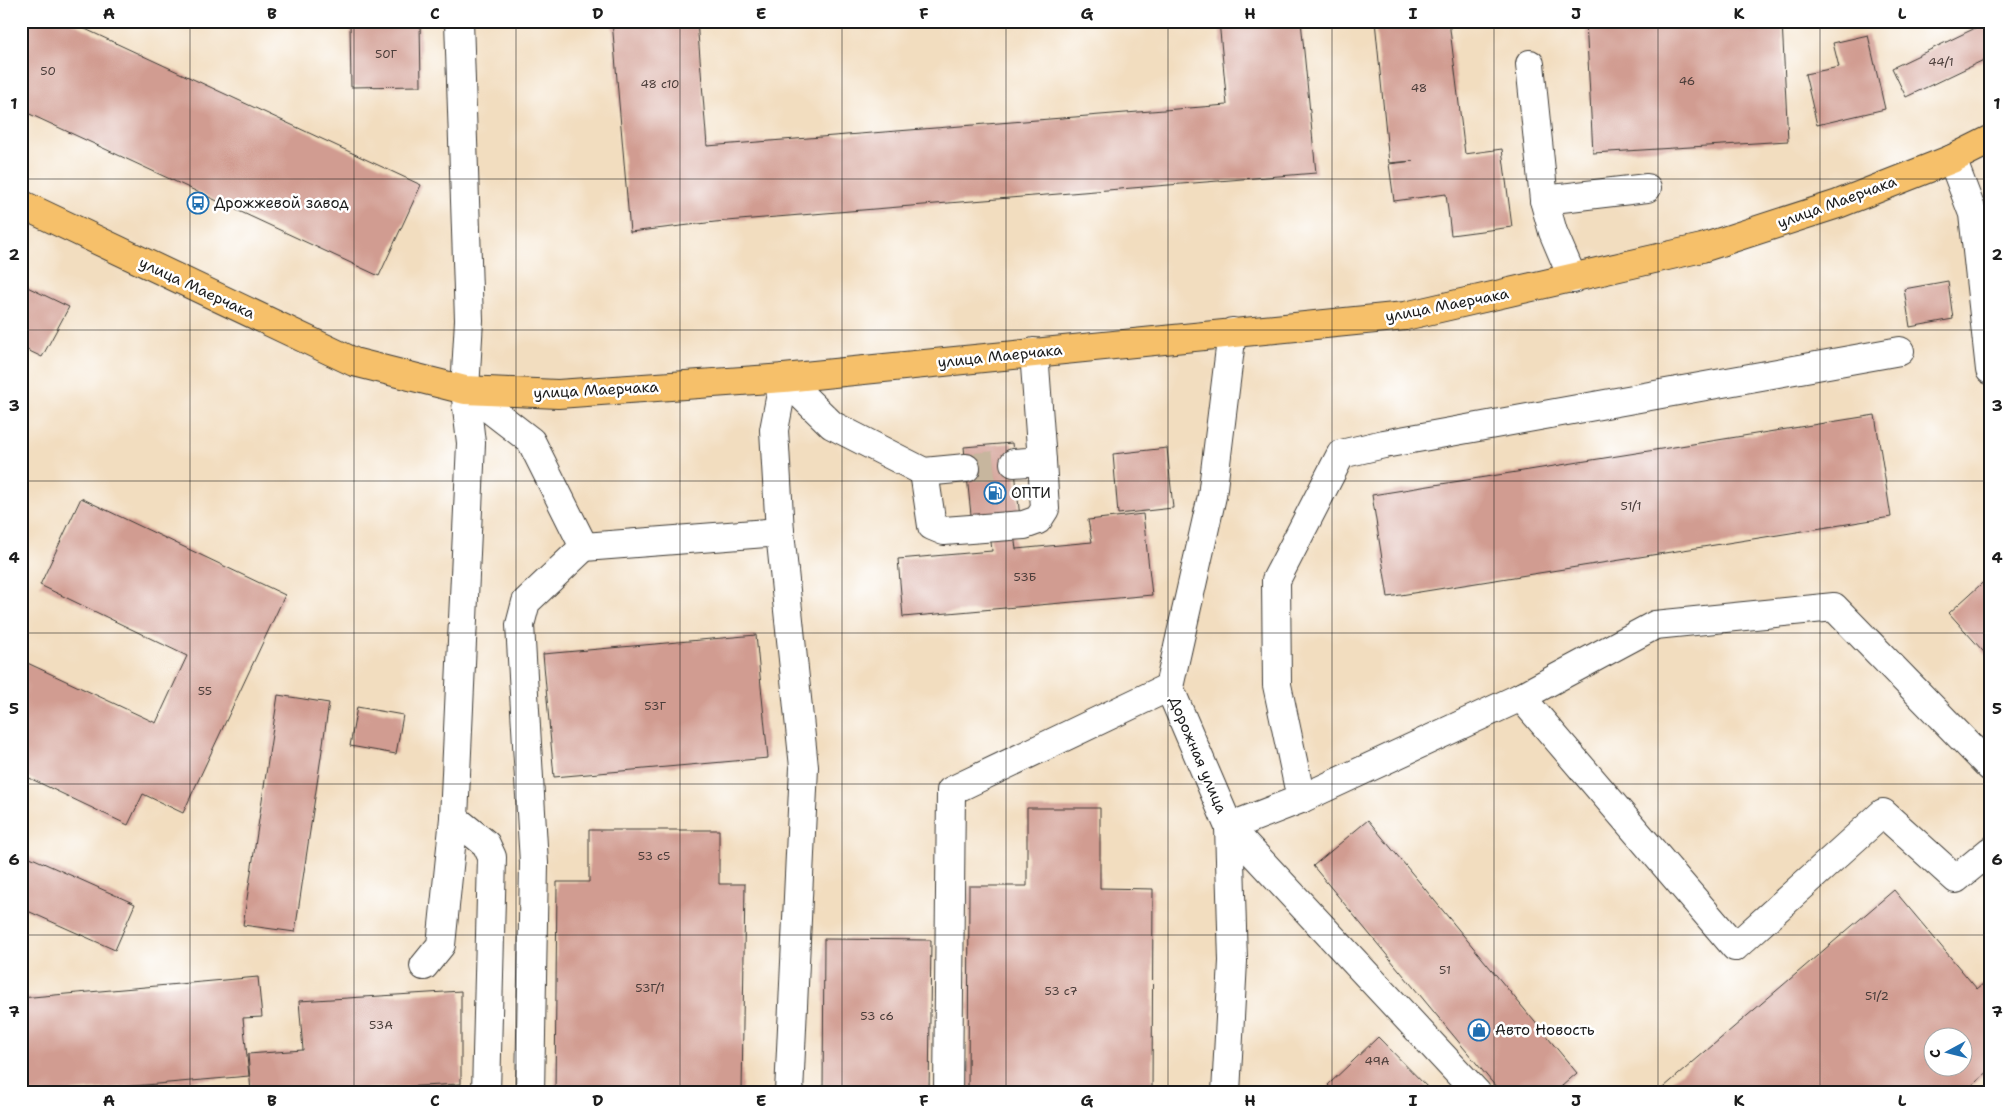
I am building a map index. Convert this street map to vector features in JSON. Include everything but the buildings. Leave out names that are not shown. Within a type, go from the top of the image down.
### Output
[{"type":"main road","name":"улица Маерчака","points":[[21,204],[354,362],[466,390],[558,394],[784,378],[1405,316],[1573,279],[1711,245],[1838,204],[1952,159],[1990,140]]},
{"type":"street","points":[[424,966],[441,945],[454,818],[471,443],[466,390],[469,320],[459,21]]},
{"type":"street","points":[[1530,64],[1544,200],[1553,232],[1573,279]]},
{"type":"street","points":[[1952,159],[1973,214],[1990,370]]},
{"type":"street","points":[[1544,200],[1647,188]]},
{"type":"street","name":"Дорожная улица","points":[[1226,1093],[1233,961],[1229,827],[1169,687],[1212,496],[1232,332]]},
{"type":"street","points":[[1301,799],[1277,685],[1276,580],[1341,454],[1384,444],[1900,351]]},
{"type":"street","points":[[924,472],[932,526],[944,531],[1024,525],[1038,520],[1045,509],[1034,352]]},
{"type":"street","points":[[784,378],[832,425],[924,472],[966,468]]},
{"type":"street","points":[[784,378],[774,430],[780,532],[804,767],[789,1093]]},
{"type":"street","points":[[466,390],[532,441],[584,547]]},
{"type":"street","points":[[1014,463],[1042,461]]},
{"type":"street","points":[[530,1093],[534,863],[520,626],[526,602],[584,547],[780,532]]},
{"type":"street","points":[[1477,1093],[1229,827],[1301,799],[1521,698],[1655,625],[1834,607],[1990,767]]},
{"type":"street","points":[[948,1093],[951,791],[1169,687]]},
{"type":"street","points":[[1521,698],[1735,947],[1883,813],[1956,879],[1990,852]]},
{"type":"street","points":[[454,818],[486,844],[492,857],[486,1093]]},
{"type":"tunnel","points":[[966,468],[1014,463]]},
{"type":"place","name":"Дрожжевой завод","points":[[198,203]]},
{"type":"place","name":"ОПТИ","points":[[995,493]]},
{"type":"place","name":"Авто Новость","points":[[1479,1030]]}]
